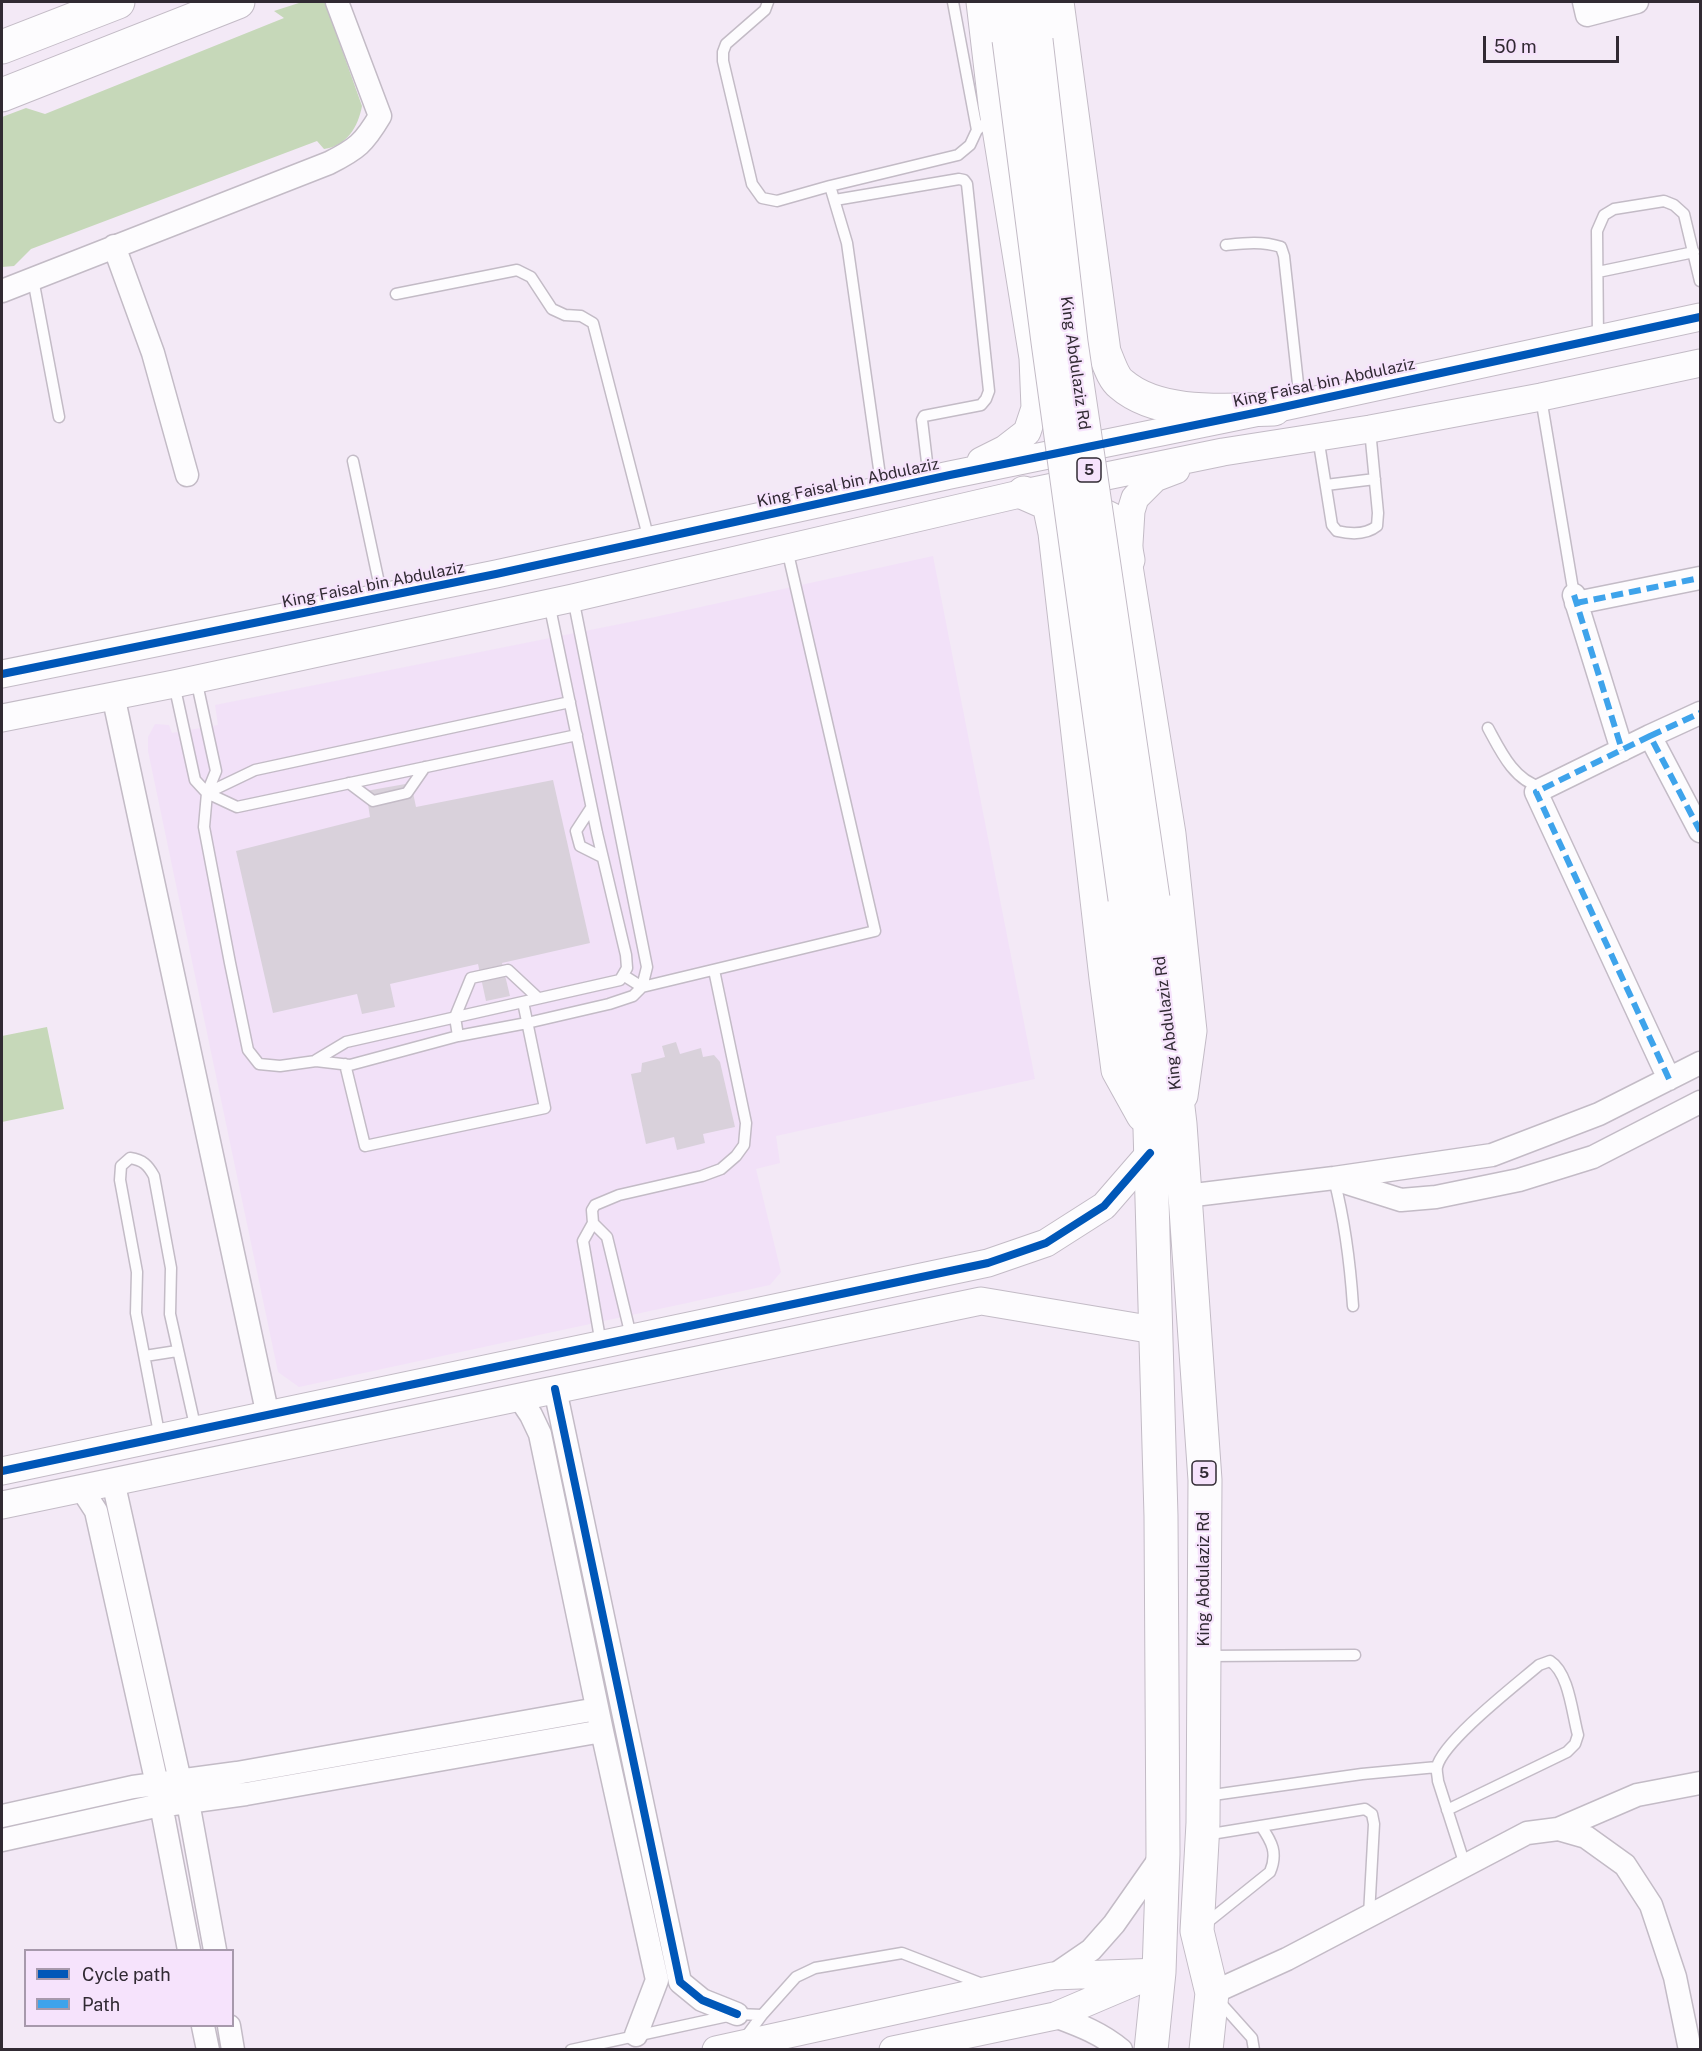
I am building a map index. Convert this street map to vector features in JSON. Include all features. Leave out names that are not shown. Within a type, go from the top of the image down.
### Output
[{"type":"main road","points":[[2,47],[118,2]]},
{"type":"main road","points":[[2,95],[238,2]]},
{"type":"main road","name":"King Abdulaziz Rd","points":[[1004,2],[1022,40]]},
{"type":"main road","name":"King Abdulaziz Rd","points":[[1032,2],[1022,40],[1049,353],[1139,898],[1160,1135],[1154,1330],[1161,1516],[1163,1854],[1159,1972],[1151,2049]]},
{"type":"main road","points":[[1032,358],[1046,387],[1065,396],[1088,392],[1099,381],[1104,369],[1104,352],[1057,2]]},
{"type":"main road","points":[[1104,352],[1119,384],[1144,398],[1178,408],[1217,410],[1287,406]]},
{"type":"main road","points":[[1024,493],[1049,504],[1118,1070],[1160,1135]]},
{"type":"main road","points":[[1058,565],[1065,531],[1084,515],[1099,514],[1109,517],[1121,532],[1128,560]]},
{"type":"main road","name":"King Abdulaziz Rd","points":[[1160,1135],[1186,1196],[1204,1480],[1203,1797],[1197,1931],[1212,1993],[1206,2049]]},
{"type":"street","points":[[2,291],[329,163],[354,150],[368,136],[380,116],[337,2]]},
{"type":"street","points":[[940,477],[1005,449],[1027,432],[1035,408],[1032,358],[985,123],[980,2]]},
{"type":"street","points":[[1584,2],[1587,15],[1637,2]]},
{"type":"street","points":[[114,246],[153,353],[187,475]]},
{"type":"street","name":"King Faisal bin Abdulaziz","points":[[2,674],[649,541],[940,477],[1287,406],[1701,317]]},
{"type":"street","points":[[2,718],[561,600],[1024,493],[1223,452],[1370,429],[1541,398],[1701,363]]},
{"type":"street","points":[[2,1471],[988,1263],[1046,1243],[1104,1206],[1160,1135],[1192,1031],[1172,834],[1128,560],[1131,511],[1135,498],[1155,478],[1223,452]]},
{"type":"street","points":[[1622,750],[1575,599],[1701,578]]},
{"type":"street","points":[[113,696],[268,1416]]},
{"type":"street","points":[[1669,1079],[1536,792],[1701,713]]},
{"type":"street","points":[[1650,736],[1701,831]]},
{"type":"street","points":[[1186,1196],[1334,1178],[1492,1155],[1599,1114],[1701,1063]]},
{"type":"street","points":[[1334,1178],[1401,1200],[1436,1197],[1519,1180],[1593,1157],[1701,1102]]},
{"type":"street","points":[[2,1504],[981,1301],[1154,1330]]},
{"type":"street","points":[[555,1389],[680,1982],[702,2000],[737,2014]]},
{"type":"street","points":[[519,1397],[540,1434],[599,1720],[657,1980],[636,2035]]},
{"type":"street","points":[[113,1481],[180,1781],[188,1802],[215,1949]]},
{"type":"street","points":[[81,1488],[96,1511],[159,1795],[189,1949]]},
{"type":"street","points":[[2,1840],[159,1795],[180,1781],[599,1720]]},
{"type":"street","points":[[2,1816],[133,1787],[188,1802],[246,1794],[599,1720]]},
{"type":"street","points":[[1212,1993],[1287,1959],[1527,1833],[1558,1829],[1637,1796],[1701,1783]]},
{"type":"street","points":[[1558,1829],[1586,1837],[1625,1865],[1651,1905],[1676,1977],[1690,2049]]},
{"type":"street","points":[[1053,1976],[1091,1950],[1114,1924],[1163,1854]]},
{"type":"street","points":[[729,2047],[1053,1976],[1159,1972]]},
{"type":"street","points":[[893,2049],[1055,2016],[1159,1972]]},
{"type":"street","points":[[1055,2016],[1090,2029],[1110,2040],[1120,2049]]},
{"type":"street","points":[[203,2027],[208,2049]]},
{"type":"street","points":[[229,2027],[233,2049]]},
{"type":"lane","points":[[768,2],[765,10],[726,44],[723,61],[752,184],[762,198],[777,201],[844,181],[958,155],[970,145],[985,123],[953,2]]},
{"type":"lane","points":[[835,200],[960,179],[967,184],[989,391],[981,405],[924,416],[922,420],[940,477]]},
{"type":"lane","points":[[830,186],[847,243],[882,490]]},
{"type":"lane","points":[[1598,339],[1597,231],[1604,215],[1614,209],[1664,201],[1674,204],[1684,214],[1701,281]]},
{"type":"lane","points":[[1226,245],[1252,242],[1270,243],[1281,247],[1284,256],[1287,406]]},
{"type":"lane","points":[[1598,272],[1694,252]]},
{"type":"lane","points":[[396,294],[518,270],[531,277],[552,309],[565,315],[581,316],[593,323],[649,541]]},
{"type":"lane","points":[[33,279],[59,417]]},
{"type":"lane","points":[[1541,398],[1575,599]]},
{"type":"lane","points":[[1318,437],[1332,525],[1337,531],[1349,534],[1370,531],[1377,526],[1378,513],[1370,429]]},
{"type":"lane","points":[[353,461],[382,597]]},
{"type":"lane","points":[[1326,485],[1375,479]]},
{"type":"lane","points":[[623,975],[642,987],[875,931],[787,549]]},
{"type":"lane","points":[[316,1060],[346,1042],[620,980],[627,968],[570,702],[561,600]]},
{"type":"lane","points":[[185,681],[216,771],[207,793],[204,826],[248,1050],[259,1064],[280,1066],[316,1060],[350,1065],[459,1036],[609,1004],[633,996],[642,987],[647,967],[561,600]]},
{"type":"lane","points":[[185,681],[195,780],[207,793],[237,807],[577,735]]},
{"type":"lane","points":[[207,793],[255,770],[570,702]]},
{"type":"lane","points":[[1488,728],[1502,754],[1517,773],[1532,785],[1545,788]]},
{"type":"lane","points":[[349,783],[373,801],[385,799],[407,794],[425,767]]},
{"type":"lane","points":[[591,808],[576,831],[580,846],[602,857]]},
{"type":"lane","points":[[459,1036],[455,1017],[471,978],[508,970],[538,998]]},
{"type":"lane","points":[[601,1345],[583,1241],[592,1223],[592,1210],[600,1202],[619,1195],[702,1176],[721,1169],[736,1156],[744,1145],[746,1123],[714,970]]},
{"type":"lane","points":[[345,1064],[365,1146],[545,1108],[523,1002]]},
{"type":"lane","points":[[160,1438],[136,1313],[136,1272],[120,1180],[121,1166],[130,1158],[141,1160],[150,1167],[154,1176],[171,1268],[170,1314],[196,1431]]},
{"type":"lane","points":[[1334,1178],[1348,1246],[1353,1306]]},
{"type":"lane","points":[[592,1223],[607,1237],[632,1338]]},
{"type":"lane","points":[[145,1356],[177,1351]]},
{"type":"lane","points":[[1204,1656],[1355,1655]]},
{"type":"lane","points":[[1447,1810],[1567,1752],[1575,1744],[1578,1735],[1563,1675],[1557,1666],[1550,1661],[1539,1665],[1465,1729],[1443,1755],[1437,1767],[1438,1781],[1447,1810],[1465,1865]]},
{"type":"lane","points":[[1203,1797],[1362,1774],[1437,1767]]},
{"type":"lane","points":[[1202,1836],[1365,1809],[1372,1814],[1374,1824],[1369,1916]]},
{"type":"lane","points":[[1197,1931],[1270,1872],[1275,1860],[1274,1850],[1270,1838],[1261,1826]]},
{"type":"lane","points":[[729,2047],[796,1977],[814,1968],[902,1953],[954,1971],[994,1989]]},
{"type":"lane","points":[[1212,1993],[1246,2029],[1252,2038],[1254,2049]]},
{"type":"lane","points":[[571,2049],[737,2014],[762,2015]]},
{"type":"shaded area","points":[[933,556],[1035,1079],[776,1136],[780,1163],[756,1169],[781,1272],[770,1285],[299,1387],[278,1372],[148,751],[148,737],[155,724],[169,725],[172,733],[218,725],[215,705],[655,617]]},
{"type":"green space","points":[[302,2],[325,2],[362,106],[358,121],[345,140],[324,149],[317,141],[31,249],[14,266],[2,267],[2,117],[26,108],[45,114],[284,18],[274,11]]},
{"type":"green space","points":[[47,1027],[64,1109],[2,1122],[2,1036]]},
{"type":"building","points":[[553,780],[590,943],[502,963],[510,996],[486,1001],[478,964],[390,984],[395,1007],[362,1014],[357,994],[273,1013],[236,851],[370,817],[366,791],[411,783],[416,807]]},
{"type":"building","points":[[676,1042],[680,1054],[701,1048],[703,1057],[714,1055],[720,1062],[735,1127],[703,1134],[705,1143],[677,1150],[674,1137],[646,1144],[631,1074],[641,1072],[642,1063],[665,1057],[662,1046]]},
{"type":"marked path","points":[[1576,603],[1700,578]]},
{"type":"marked path","points":[[1574,595],[1622,750]]},
{"type":"marked path","points":[[1650,736],[1700,713]]},
{"type":"marked path","points":[[1669,1079],[1536,792],[1650,736],[1700,831]]},
{"type":"cycle path","points":[[2,674],[496,574],[950,475],[1274,409],[1700,317]]},
{"type":"cycle path","points":[[2,1471],[988,1263],[1046,1243],[1104,1206],[1150,1153]]},
{"type":"cycle path","points":[[555,1389],[680,1982],[702,2000],[737,2014]]}]
